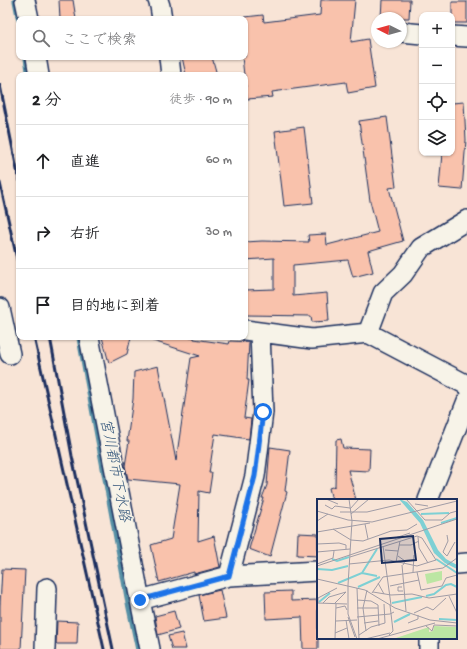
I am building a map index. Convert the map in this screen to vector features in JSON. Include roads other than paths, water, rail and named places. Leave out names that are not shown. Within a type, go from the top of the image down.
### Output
[{"type":"street","points":[[25,0],[28,16]]},
{"type":"street","points":[[158,0],[162,16]]},
{"type":"street","points":[[407,33],[419,34]]},
{"type":"street","points":[[455,36],[467,38]]},
{"type":"street","points":[[36,60],[38,72]]},
{"type":"street","points":[[169,60],[171,72]]},
{"type":"street","points":[[368,333],[383,292],[403,274],[421,248],[467,220]]},
{"type":"street","points":[[0,308],[10,354]]},
{"type":"street","points":[[229,576],[255,476],[263,412],[252,331],[312,339],[368,333],[467,385]]},
{"type":"street","points":[[90,340],[150,649]]},
{"type":"street","points":[[428,499],[467,400]]},
{"type":"street","points":[[457,564],[467,563]]},
{"type":"street","points":[[140,600],[229,576],[317,571]]},
{"type":"street","points":[[45,649],[47,588]]},
{"type":"waterway","name":"宮川都市下水路","points":[[15,0],[18,16]]},
{"type":"waterway","name":"宮川都市下水路","points":[[26,60],[28,72]]},
{"type":"waterway","name":"宮川都市下水路","points":[[80,340],[138,649]]},
{"type":"railway","points":[[0,85],[16,165]]},
{"type":"railway","points":[[0,183],[16,255]]},
{"type":"railway","points":[[35,340],[104,649]]},
{"type":"railway","points":[[51,340],[72,456],[113,649]]}]
